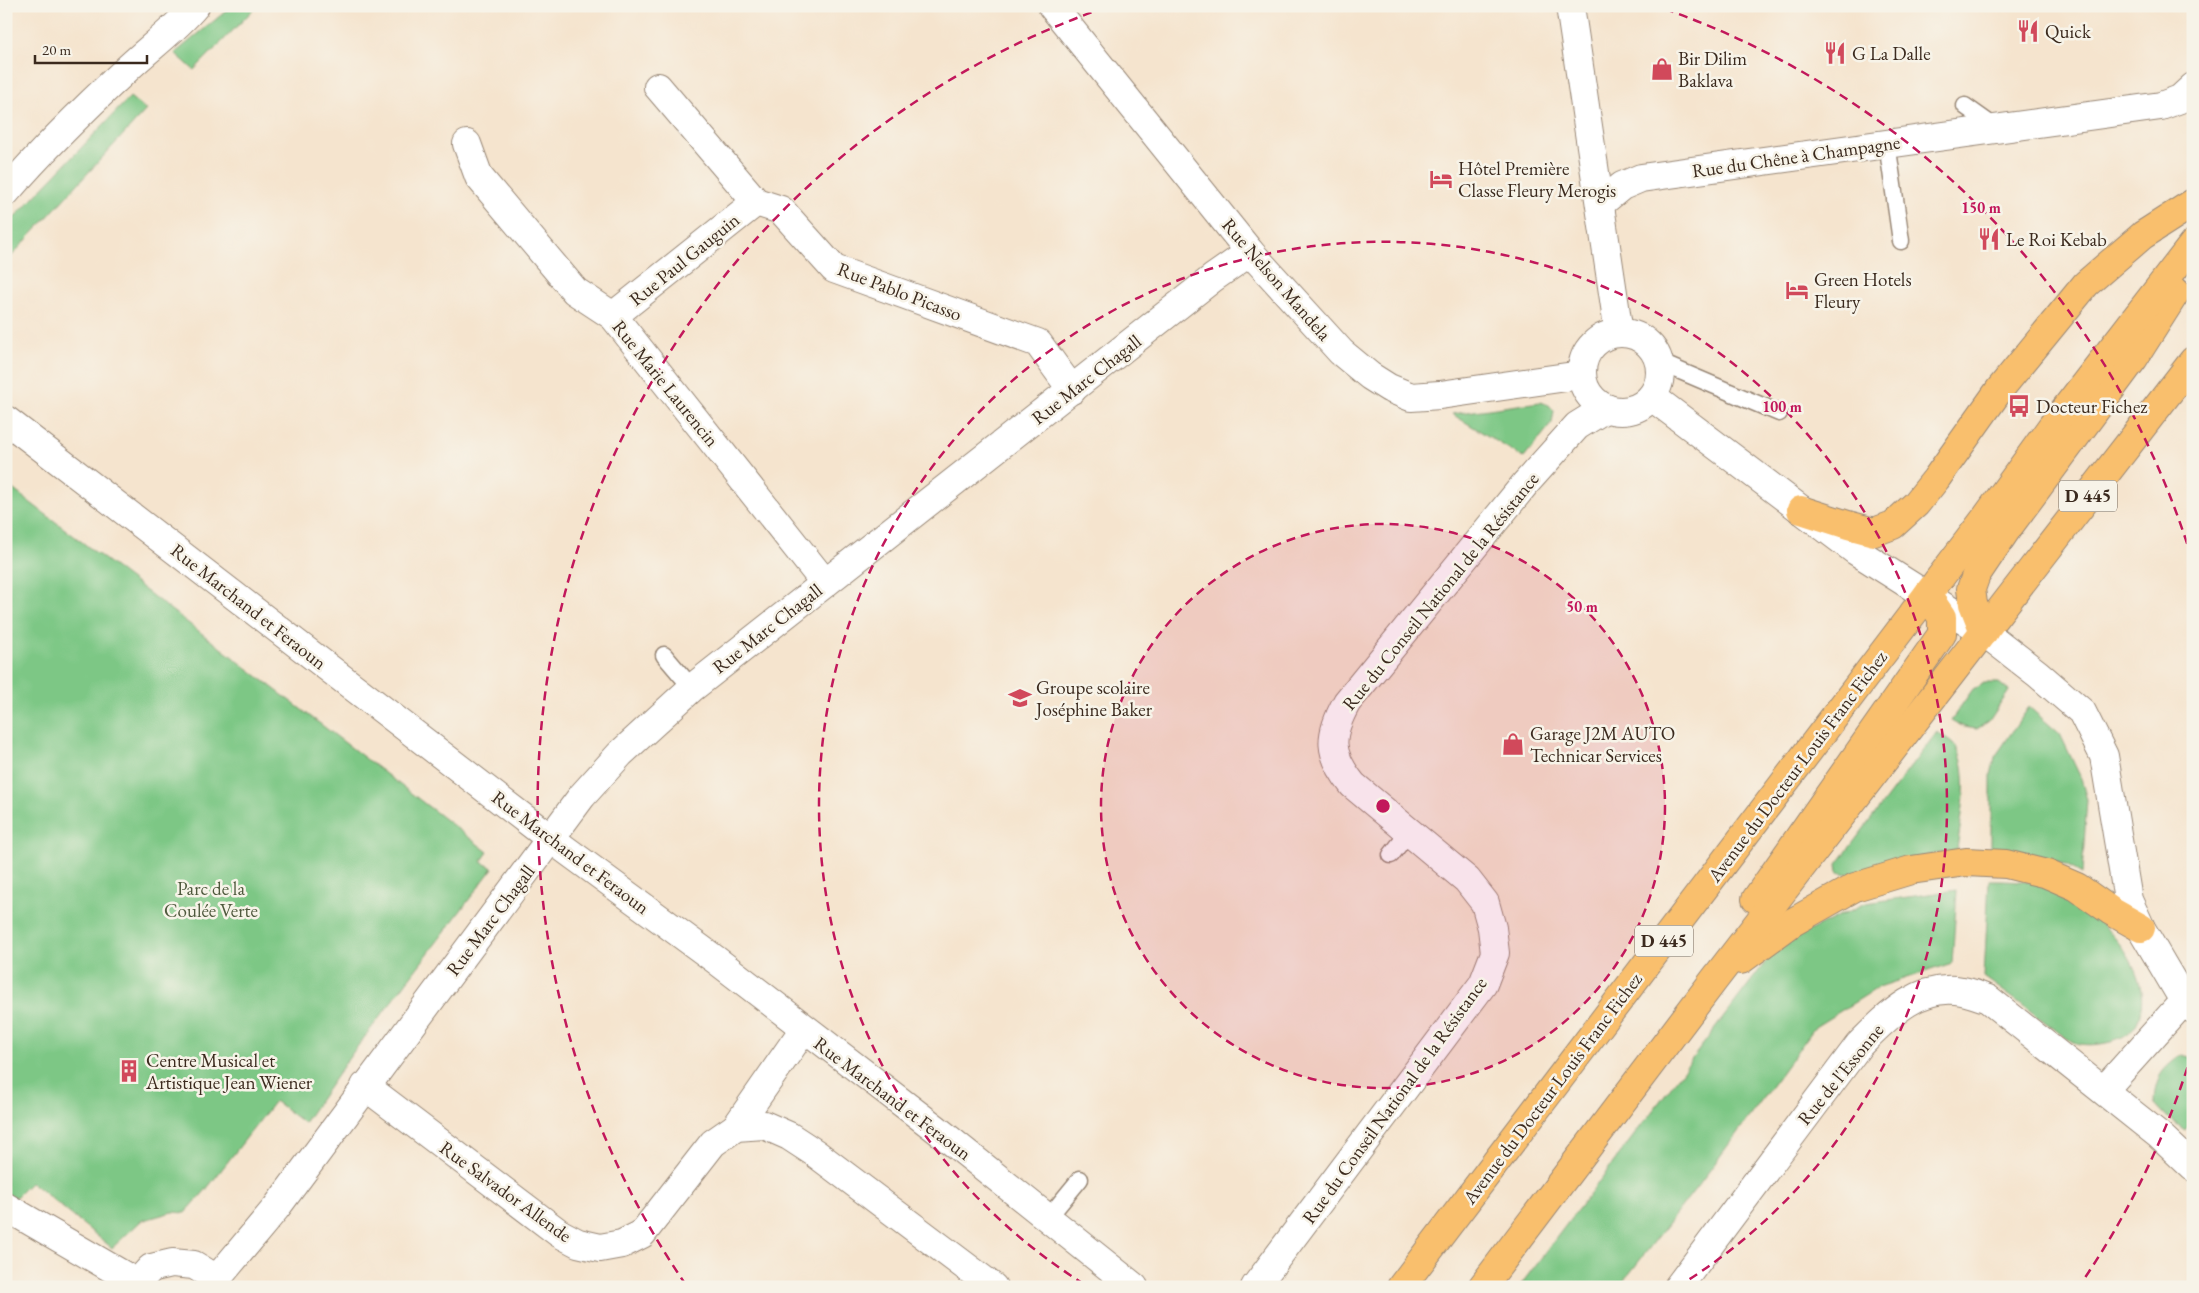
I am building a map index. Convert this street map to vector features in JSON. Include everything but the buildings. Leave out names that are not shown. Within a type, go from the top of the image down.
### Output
[{"type":"main road","points":[[1801,510],[1848,526],[1874,532],[1892,525],[1916,504],[2000,389],[2086,284],[2143,235],[2193,203]]},
{"type":"main road","name":"Avenue du Docteur Louis Franc Fichez","points":[[1401,1287],[1927,595],[2052,426],[2193,244]]},
{"type":"main road","points":[[1984,632],[1971,590],[1976,575],[2007,529],[2134,358],[2193,264]]},
{"type":"main road","name":"D 445","points":[[1482,1287],[1714,980],[2193,361]]},
{"type":"main road","points":[[1714,980],[1759,893],[1942,634],[1942,617],[1927,595]]},
{"type":"main road","points":[[1714,980],[1793,922],[1855,887],[1911,870],[1966,862],[2006,864],[2047,874],[2077,886],[2111,911],[2141,928]]},
{"type":"street","name":"Rue Nelson Mandela","points":[[1052,6],[1250,252],[1341,352],[1370,376],[1389,388],[1411,397],[1440,395],[1581,375]]},
{"type":"street","points":[[1570,6],[1619,333]]},
{"type":"street","points":[[6,192],[40,153],[181,12]]},
{"type":"street","points":[[658,87],[756,202]]},
{"type":"street","name":"Rue du Chêne à Champagne","points":[[1600,204],[1622,186],[1641,178],[2161,106],[2180,99],[2193,87]]},
{"type":"street","name":"Rue Marie Laurencin","points":[[467,144],[479,177],[575,291],[613,316],[825,583]]},
{"type":"street","name":"Rue Paul Gauguin","points":[[613,316],[756,202]]},
{"type":"street","name":"Rue Pablo Picasso","points":[[756,202],[781,210],[834,269],[1038,343],[1072,390]]},
{"type":"street","name":"Rue Marc Chagall","points":[[365,1086],[582,796],[620,754],[692,688],[1250,252]]},
{"type":"street","points":[[1624,332],[1639,336],[1653,348],[1659,362],[1660,378],[1652,397],[1635,409],[1614,411],[1606,408],[1594,402],[1584,389],[1581,375],[1585,352],[1600,337],[1624,332]]},
{"type":"street","points":[[1652,397],[1856,551],[1984,632],[2038,674],[2082,712],[2104,756],[2128,900],[2141,928],[2190,1001],[2104,1090]]},
{"type":"street","name":"Rue du Conseil National de la Résistance","points":[[1255,1287],[1483,984],[1495,953],[1492,928],[1485,903],[1468,880],[1353,785],[1338,767],[1333,746],[1337,721],[1347,702],[1525,484],[1577,426],[1606,408]]},
{"type":"street","name":"Rue Marchand et Feraoun","points":[[6,420],[551,838],[708,954],[935,1128],[1134,1287]]},
{"type":"street","name":"Rue de l'Essonne","points":[[1678,1287],[1860,1045],[1885,1018],[1909,1001],[1932,991],[1961,990],[1988,999],[2104,1090],[2193,1167]]},
{"type":"street","points":[[736,1127],[804,1029]]},
{"type":"street","points":[[6,1207],[136,1285],[151,1268],[172,1262],[194,1265],[213,1283],[276,1208],[365,1086]]},
{"type":"street","name":"Rue Salvador Allende","points":[[365,1086],[558,1233],[578,1244],[600,1248],[622,1244],[642,1234],[713,1143],[736,1127]]},
{"type":"street","points":[[736,1127],[764,1125],[789,1136],[993,1287]]},
{"type":"lane","points":[[1966,106],[1996,128]]},
{"type":"lane","points":[[1887,143],[1901,241]]},
{"type":"lane","points":[[1659,362],[1779,413]]},
{"type":"lane","points":[[664,656],[692,688]]},
{"type":"lane","points":[[1390,854],[1409,832]]},
{"type":"lane","points":[[1048,1218],[1080,1179]]},
{"type":"green space","points":[[232,6],[257,6],[194,70],[175,53]]},
{"type":"green space","points":[[130,97],[146,110],[6,262],[6,226]]},
{"type":"green space","points":[[1540,402],[1549,405],[1554,411],[1552,423],[1524,458],[1452,414]]},
{"type":"green space","name":"Parc de la Coulée Verte","points":[[6,484],[488,852],[481,862],[493,868],[351,1055],[304,1123],[275,1101],[205,1191],[185,1213],[172,1212],[141,1221],[112,1248],[31,1182],[13,1200],[6,1196]]},
{"type":"green space","points":[[1984,683],[1999,683],[2009,691],[1989,721],[1977,729],[1964,727],[1951,720],[1973,689]]},
{"type":"green space","points":[[2029,707],[2060,734],[2081,778],[2087,800],[2082,874],[2049,858],[2038,855],[2015,851],[1991,850],[1991,775],[1995,757]]},
{"type":"green space","points":[[1937,732],[1953,743],[1959,753],[1963,766],[1963,810],[1957,850],[1898,861],[1848,874],[1838,872],[1837,864]]},
{"type":"green space","points":[[1989,880],[2021,881],[2052,889],[2086,910],[2117,941],[2130,959],[2138,978],[2142,997],[2139,1017],[2131,1032],[2117,1040],[2102,1044],[2085,1045],[2073,1042],[1984,977]]},
{"type":"green space","points":[[1957,890],[1952,963],[1879,987],[1815,1027],[1710,1170],[1619,1287],[1519,1287],[1767,960],[1796,937],[1866,903]]},
{"type":"green space","points":[[2182,1055],[2193,1058],[2193,1122],[2185,1130],[2168,1118],[2154,1103],[2160,1075]]},
{"type":"place","name":"Quick","points":[[2028,31]]},
{"type":"place","name":"G La Dalle","points":[[1835,53]]},
{"type":"place","name":"Bir Dilim Baklava","points":[[1662,69]]},
{"type":"place","name":"Hôtel Première Classe Fleury Merogis","points":[[1441,179]]},
{"type":"place","name":"Le Roi Kebab","points":[[1989,239]]},
{"type":"place","name":"Green Hotels Fleury","points":[[1797,290]]},
{"type":"place","name":"Docteur Fichez","points":[[2019,406]]},
{"type":"place","name":"Groupe scolaire Joséphine Baker","points":[[1020,698]]},
{"type":"place","name":"Garage J2M AUTO Technicar Services","points":[[1513,744]]},
{"type":"place","name":"Centre Musical et Artistique Jean Wiener","points":[[129,1071]]}]
